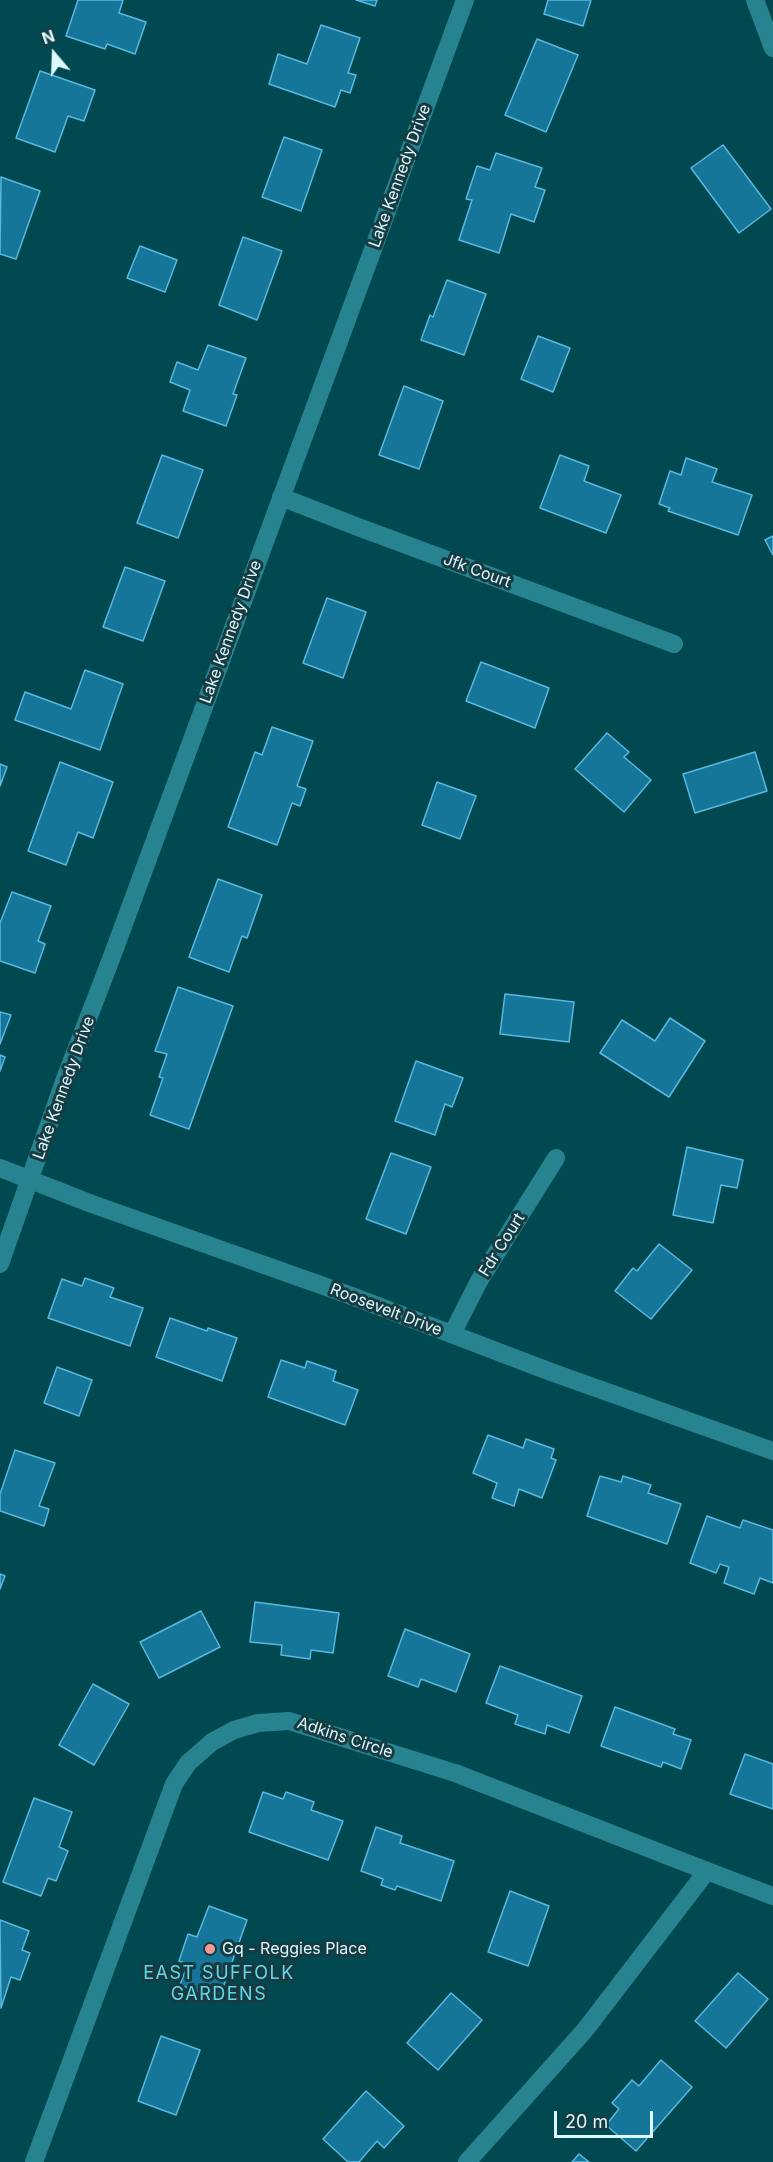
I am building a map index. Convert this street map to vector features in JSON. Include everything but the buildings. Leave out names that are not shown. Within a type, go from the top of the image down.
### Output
[{"type":"street","name":"Lake Kennedy Drive","points":[[0,1264],[66,1076],[465,0]]},
{"type":"street","points":[[755,0],[773,48]]},
{"type":"street","name":"Jfk Court","points":[[281,496],[674,644]]},
{"type":"street","name":"Fdr Court","points":[[452,1334],[479,1281],[556,1158]]},
{"type":"street","name":"Roosevelt Drive","points":[[0,1168],[92,1204],[349,1295],[551,1372],[773,1451]]},
{"type":"street","name":"Adkins Circle","points":[[34,2162],[174,1784],[188,1763],[212,1742],[234,1730],[258,1723],[290,1721],[455,1773],[773,1896]]},
{"type":"street","points":[[467,2162],[585,2030],[707,1871]]},
{"type":"place","name":"Gq - Reggies Place","points":[[210,1949]]},
{"type":"district","name":"EAST SUFFOLK GARDENS","points":[[219,1984]]}]
